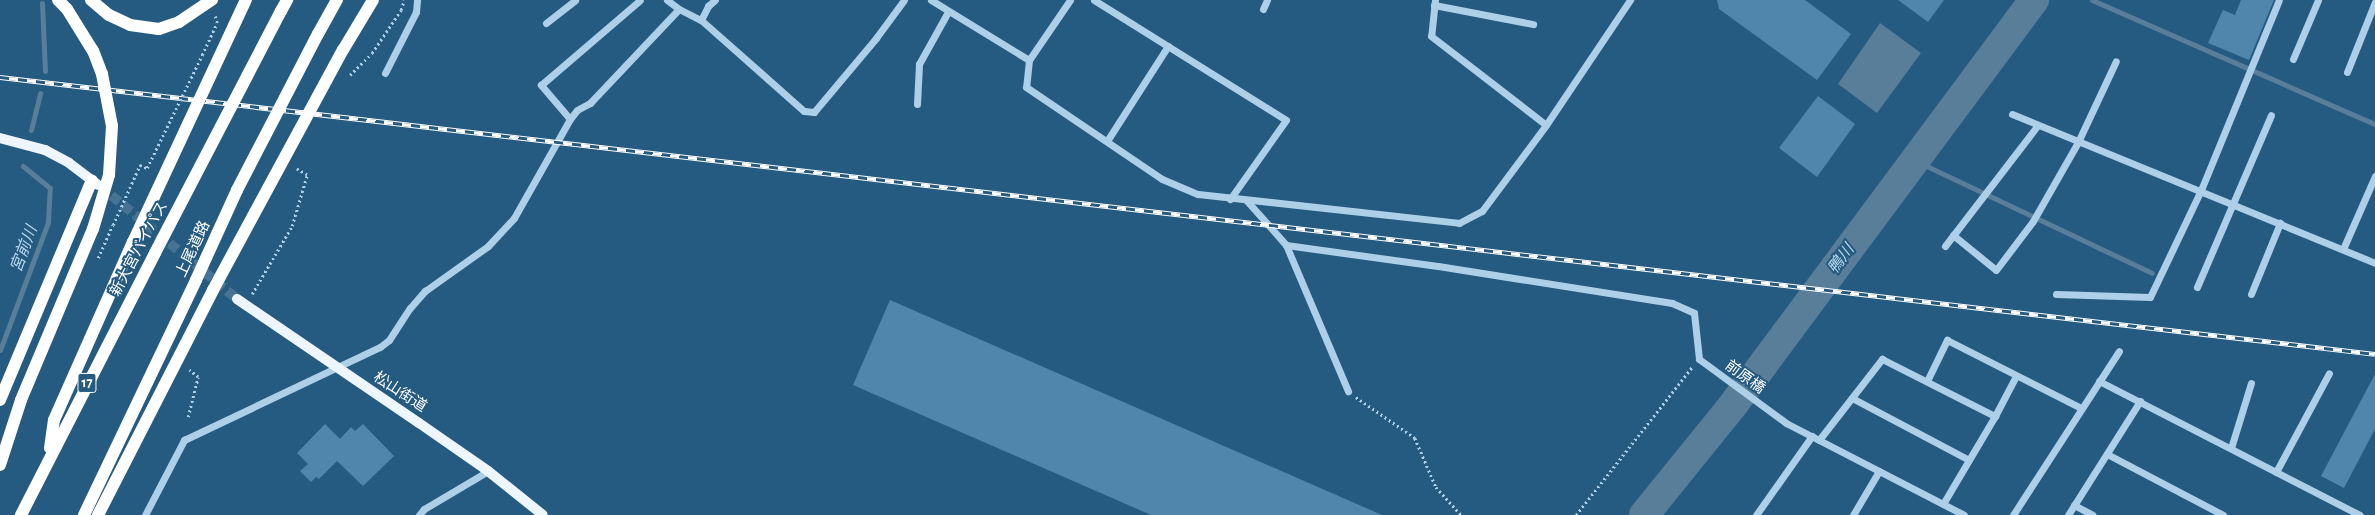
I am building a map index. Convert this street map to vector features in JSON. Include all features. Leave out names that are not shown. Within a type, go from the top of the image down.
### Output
[{"type":"highway","points":[[0,465],[22,400],[93,229],[109,175],[112,126],[102,74],[79,27],[58,0]]},
{"type":"highway","points":[[91,0],[109,15],[130,25],[158,29],[179,22],[212,0]]},
{"type":"highway","name":"17","points":[[49,457],[54,420],[133,242],[246,0]]},
{"type":"highway","name":"新大宮バイパス","points":[[21,515],[49,457],[287,0]]},
{"type":"highway","name":"上尾道路","points":[[84,515],[196,280],[237,190],[337,0]]},
{"type":"highway","points":[[98,515],[213,290],[372,0]]},
{"type":"highway","points":[[0,400],[95,182]]},
{"type":"main road","points":[[0,138],[46,150],[69,162],[95,182]]},
{"type":"main road","name":"松山街道","points":[[237,299],[334,367],[488,471],[543,515]]},
{"type":"street","points":[[385,73],[416,12],[417,0]]},
{"type":"street","points":[[546,23],[575,0]]},
{"type":"street","points":[[570,119],[541,85],[640,0]]},
{"type":"street","points":[[667,0],[678,9],[701,20],[804,111],[814,112],[876,38],[904,0]]},
{"type":"street","points":[[701,20],[715,0]]},
{"type":"street","points":[[931,0],[948,12],[1029,60]]},
{"type":"street","points":[[1070,0],[1029,60],[1026,86],[1162,179],[1198,194],[1230,199],[1459,223],[1482,211],[1546,125],[1630,0]]},
{"type":"street","points":[[1094,0],[1286,120],[1230,199]]},
{"type":"street","points":[[1263,10],[1267,0]]},
{"type":"street","points":[[2056,294],[2150,297],[2201,190],[2279,0]]},
{"type":"street","points":[[2293,59],[2318,0]]},
{"type":"street","points":[[1533,24],[1435,2],[1431,36],[1546,125]]},
{"type":"street","points":[[2346,72],[2375,2]]},
{"type":"street","points":[[145,515],[184,440],[334,367],[380,347],[389,340],[410,308],[425,291],[488,246],[514,218],[570,119],[577,110],[590,103],[678,9]]},
{"type":"street","points":[[917,104],[919,64],[948,12]]},
{"type":"street","points":[[1107,141],[1168,46]]},
{"type":"street","points":[[1954,235],[1996,270],[2033,221],[2078,142],[2116,61]]},
{"type":"street","points":[[2012,114],[2037,126],[2201,190],[2375,263]]},
{"type":"street","points":[[2196,287],[2271,115]]},
{"type":"street","points":[[1945,246],[2037,126]]},
{"type":"street","points":[[2343,249],[2375,176]]},
{"type":"street","points":[[1247,201],[1286,245],[1348,391]]},
{"type":"street","points":[[2251,294],[2280,223]]},
{"type":"street","points":[[1286,245],[1438,266],[1672,303],[1694,312],[1702,361]]},
{"type":"street","points":[[1927,382],[1947,340],[2082,408]]},
{"type":"street","points":[[2013,515],[2119,350]]},
{"type":"street","points":[[1818,440],[1882,359],[1995,416]]},
{"type":"street","name":"前原橋","points":[[1702,361],[1770,411],[1818,440],[1964,515]]},
{"type":"street","points":[[2276,472],[2329,373]]},
{"type":"street","points":[[1943,504],[1995,416],[2016,376]]},
{"type":"street","points":[[2099,381],[2358,515]]},
{"type":"street","points":[[2231,448],[2251,384]]},
{"type":"street","points":[[1852,398],[1969,460]]},
{"type":"street","points":[[2068,515],[2140,401]]},
{"type":"street","points":[[1756,515],[1812,436]]},
{"type":"street","points":[[2107,454],[2223,515]]},
{"type":"street","points":[[419,515],[424,509],[488,471]]},
{"type":"street","points":[[1853,515],[1879,471]]},
{"type":"street","points":[[2074,505],[2093,515]]},
{"type":"path","points":[[350,75],[372,53],[400,10],[404,0]]},
{"type":"path","points":[[113,225],[140,165],[147,168],[217,23]]},
{"type":"path","points":[[250,296],[292,226],[306,175],[297,169]]},
{"type":"path","points":[[1576,515],[1702,361]]},
{"type":"path","points":[[188,417],[198,377],[189,370]]},
{"type":"path","points":[[1348,391],[1415,438],[1436,487],[1461,515]]},
{"type":"water","points":[[1880,23],[1921,53],[1877,113],[1838,84]]},
{"type":"building","points":[[1717,0],[1805,0],[1851,34],[1817,80],[1719,9]]},
{"type":"building","points":[[1898,0],[1944,0],[1928,22]]},
{"type":"building","points":[[2241,0],[2274,0],[2249,60],[2208,43],[2223,10],[2235,15]]},
{"type":"building","points":[[1818,96],[1855,124],[1817,177],[1779,148]]},
{"type":"building","points":[[890,300],[1382,515],[1151,515],[853,385]]},
{"type":"building","points":[[2375,374],[2375,429],[2344,488],[2321,476]]},
{"type":"building","points":[[325,424],[340,439],[351,427],[355,431],[363,424],[394,456],[363,486],[337,461],[319,479],[316,477],[311,482],[300,471],[308,464],[297,453]]},
{"type":"waterway","name":"鴨川","points":[[1644,515],[1733,405],[2034,0]]},
{"type":"waterway","points":[[2092,0],[2375,124]]},
{"type":"waterway","name":"宮前川","points":[[42,3],[45,71]]},
{"type":"waterway","name":"宮前川","points":[[31,130],[40,93]]},
{"type":"waterway","points":[[1914,160],[2152,273]]},
{"type":"waterway","name":"宮前川","points":[[0,350],[48,222],[50,188],[23,166]]},
{"type":"tunnel","points":[[100,186],[237,299]]},
{"type":"railway","points":[[0,77],[2375,354]]}]
